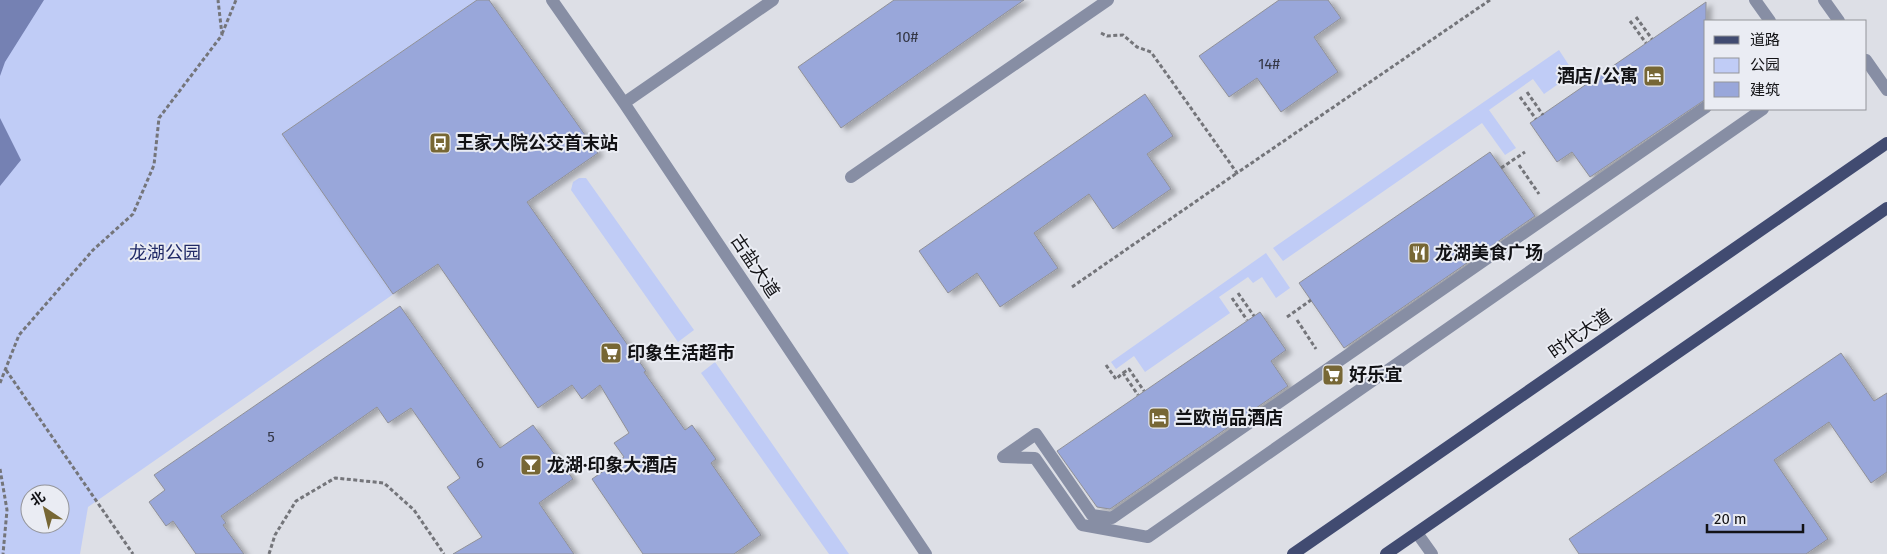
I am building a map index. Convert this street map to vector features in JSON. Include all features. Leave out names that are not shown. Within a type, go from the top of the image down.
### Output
[{"type":"main road","name":"时代大道","points":[[1293,554],[1887,143]]},
{"type":"main road","points":[[1386,554],[1887,208]]},
{"type":"street","name":"古盐大道","points":[[552,0],[624,103],[926,554]]},
{"type":"street","points":[[624,103],[773,0]]},
{"type":"street","points":[[851,177],[1108,0]]},
{"type":"street","points":[[1755,0],[1769,20]]},
{"type":"street","points":[[1765,0],[1779,20]]},
{"type":"street","points":[[1824,0],[1838,20]]},
{"type":"street","points":[[1867,61],[1887,90]]},
{"type":"street","points":[[1704,108],[1112,518],[1092,515],[1036,434],[1003,457],[1035,458],[1082,526],[1148,537],[1762,110]]},
{"type":"street","points":[[1417,533],[1432,554]]},
{"type":"path","points":[[218,0],[222,35]]},
{"type":"path","points":[[0,383],[19,335],[93,250],[133,214],[154,165],[159,118],[222,35],[236,0]]},
{"type":"path","points":[[1072,287],[1490,0]]},
{"type":"path","points":[[1636,16],[1652,39]]},
{"type":"path","points":[[1078,21],[1107,36],[1123,35],[1137,47],[1151,52],[1237,173]]},
{"type":"path","points":[[1630,21],[1646,44]]},
{"type":"path","points":[[1527,92],[1543,115]]},
{"type":"path","points":[[1520,97],[1536,119]]},
{"type":"path","points":[[1501,168],[1525,152]]},
{"type":"path","points":[[1519,165],[1541,197]]},
{"type":"path","points":[[1238,293],[1254,316]]},
{"type":"path","points":[[1232,298],[1248,320]]},
{"type":"path","points":[[1287,317],[1311,300]]},
{"type":"path","points":[[1296,320],[1318,352]]},
{"type":"path","points":[[1106,365],[1116,379],[1129,369],[1144,391]]},
{"type":"path","points":[[6,370],[133,554]]},
{"type":"path","points":[[1123,373],[1138,395]]},
{"type":"path","points":[[0,469],[8,510],[3,554]]},
{"type":"path","points":[[268,554],[275,535],[296,501],[336,478],[384,482],[414,510],[444,554]]},
{"type":"green space","name":"龙湖公园","points":[[0,0],[477,0],[282,134],[395,293],[88,507],[80,554],[0,554]]},
{"type":"green space","points":[[1559,50],[1574,73],[1544,94],[1533,79],[1489,110],[1516,148],[1505,155],[1482,123],[1283,261],[1273,248]]},
{"type":"green space","points":[[579,178],[586,178],[694,330],[678,342],[571,190],[573,182]]},
{"type":"green space","points":[[1266,253],[1290,288],[1276,298],[1262,277],[1253,283],[1248,277],[1219,297],[1230,313],[1145,372],[1134,356],[1116,369],[1111,362]]},
{"type":"green space","points":[[715,362],[849,554],[829,554],[701,373]]},
{"type":"shaded area","points":[[0,0],[44,0],[5,62],[0,76]]},
{"type":"shaded area","points":[[0,118],[21,160],[0,186]]},
{"type":"building","points":[[477,0],[489,0],[598,153],[527,202],[646,371],[644,372],[685,430],[692,425],[716,459],[711,463],[761,535],[734,554],[643,554],[592,479],[624,457],[614,443],[629,433],[600,385],[582,399],[572,385],[538,408],[438,264],[393,294],[282,134]]},
{"type":"building","points":[[894,0],[1024,0],[841,128],[798,67]]},
{"type":"building","points":[[1279,0],[1328,0],[1341,18],[1314,37],[1338,72],[1281,112],[1257,78],[1229,97],[1199,56]]},
{"type":"building","points":[[1706,2],[1706,20],[1704,20],[1704,100],[1590,177],[1572,152],[1557,162],[1530,123]]},
{"type":"building","points":[[1145,94],[1173,136],[1147,154],[1171,189],[1113,229],[1089,194],[1034,233],[1058,268],[1000,307],[977,273],[948,293],[919,251]]},
{"type":"building","name":"龙湖美食广场","points":[[1490,152],[1535,216],[1344,348],[1299,283]]},
{"type":"building","points":[[400,306],[500,448],[533,425],[573,479],[539,503],[574,554],[453,554],[482,537],[447,487],[460,478],[411,408],[388,423],[377,407],[221,516],[226,523],[223,525],[244,554],[196,554],[173,521],[166,526],[149,502],[165,490],[154,475]]},
{"type":"building","points":[[1260,312],[1286,350],[1271,361],[1288,386],[1110,509],[1097,507],[1057,451]]},
{"type":"building","points":[[1841,353],[1874,401],[1887,393],[1887,472],[1871,483],[1829,422],[1774,460],[1828,539],[1806,554],[1579,554],[1569,539]]},
{"type":"place","name":"酒店/公寓","points":[[1654,76]]},
{"type":"place","name":"王家大院公交首末站","points":[[440,143]]},
{"type":"place","name":"龙湖美食广场","points":[[1419,253]]},
{"type":"place","name":"印象生活超市","points":[[611,353]]},
{"type":"place","name":"好乐宜","points":[[1333,375]]},
{"type":"place","name":"兰欧尚品酒店","points":[[1159,418]]},
{"type":"place","name":"龙湖·印象大酒店","points":[[531,465]]}]
